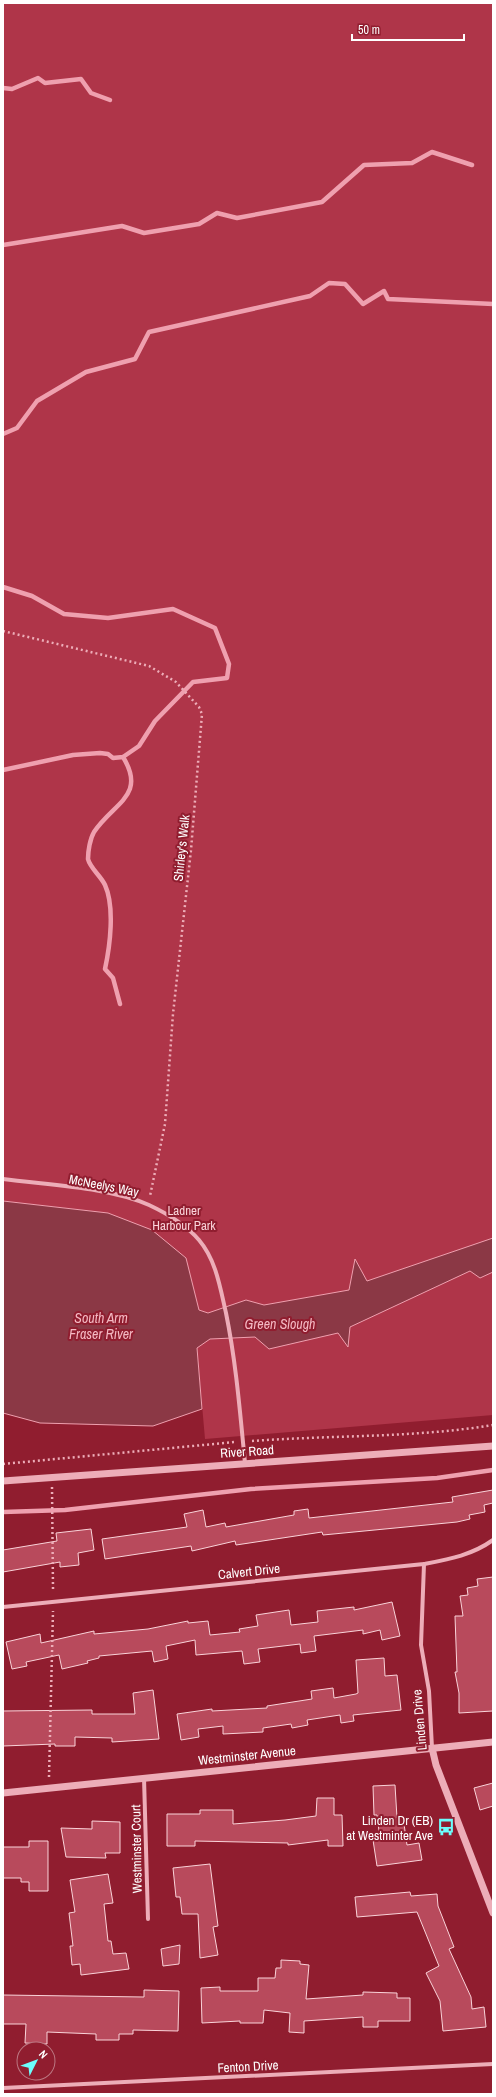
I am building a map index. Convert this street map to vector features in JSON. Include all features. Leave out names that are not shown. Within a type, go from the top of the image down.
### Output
[{"type":"street","name":"McNeelys Way","points":[[3,1179],[92,1191],[118,1196],[148,1205],[181,1224],[199,1240],[218,1274],[233,1350],[245,1463]]},
{"type":"street","name":"River Road","points":[[3,1481],[493,1446]]},
{"type":"street","name":"Calvert Drive","points":[[3,1607],[424,1564],[466,1555],[477,1551],[493,1540]]},
{"type":"street","name":"Linden Drive","points":[[424,1564],[421,1644],[429,1691],[432,1748],[436,1765],[493,1913]]},
{"type":"street","name":"Westminster Avenue","points":[[3,1793],[493,1742]]},
{"type":"street","name":"Westminster Court","points":[[144,1778],[148,1919]]},
{"type":"street","name":"Fenton Drive","points":[[3,2088],[493,2064]]},
{"type":"path","name":"Shirley's Walk","points":[[3,631],[149,666],[176,682],[199,707],[202,714],[196,791],[177,975],[165,1124],[148,1205]]},
{"type":"path","points":[[260,1440],[408,1434],[464,1430],[493,1425]]},
{"type":"path","points":[[3,1464],[226,1443]]},
{"type":"path","points":[[51,1460],[52,1465]]},
{"type":"path","points":[[52,1486],[53,1589]]},
{"type":"path","points":[[49,1776],[53,1610]]},
{"type":"green space","name":"Ladner Harbour Park","points":[[3,3],[493,3],[493,1415],[205,1439],[197,1348],[199,1310],[186,1258],[108,1213],[3,1201]]},
{"type":"water","name":"South Arm Fraser River","points":[[3,1201],[108,1213],[152,1230],[186,1258],[199,1310],[208,1313],[246,1300],[264,1305],[349,1290],[355,1259],[367,1281],[493,1238],[493,1272],[480,1278],[470,1271],[350,1327],[348,1347],[338,1333],[269,1349],[255,1337],[210,1339],[197,1348],[202,1409],[153,1426],[40,1423],[3,1413]]},
{"type":"building","points":[[493,1490],[493,1503],[484,1505],[485,1512],[469,1515],[470,1519],[457,1522],[323,1535],[322,1532],[236,1545],[235,1541],[192,1551],[191,1546],[105,1559],[102,1539],[187,1527],[184,1514],[203,1510],[206,1527],[225,1523],[226,1527],[294,1515],[294,1511],[308,1509],[309,1518],[453,1502],[452,1497]]},
{"type":"building","points":[[91,1529],[94,1550],[78,1553],[79,1565],[60,1567],[60,1562],[3,1572],[3,1550],[57,1541],[56,1533]]},
{"type":"building","points":[[493,1577],[493,1711],[459,1713],[459,1693],[455,1672],[457,1672],[455,1616],[463,1616],[460,1596],[468,1595],[467,1588],[478,1586],[477,1579]]},
{"type":"building","points":[[392,1602],[400,1636],[382,1640],[380,1630],[363,1634],[363,1630],[314,1636],[316,1651],[301,1653],[300,1644],[258,1649],[260,1662],[244,1664],[242,1651],[196,1655],[195,1640],[166,1646],[168,1659],[154,1662],[152,1651],[99,1656],[99,1658],[87,1661],[88,1663],[62,1669],[59,1655],[26,1662],[27,1666],[12,1669],[6,1642],[40,1634],[41,1643],[94,1631],[94,1634],[148,1629],[188,1621],[188,1623],[208,1621],[210,1635],[240,1632],[239,1629],[258,1626],[256,1615],[289,1610],[291,1625],[318,1622],[317,1611],[354,1607],[354,1610]]},
{"type":"building","points":[[384,1658],[385,1676],[397,1675],[401,1710],[353,1715],[354,1721],[341,1723],[340,1715],[307,1720],[308,1725],[292,1728],[291,1724],[263,1728],[263,1732],[223,1734],[223,1726],[198,1729],[199,1737],[181,1740],[177,1714],[212,1709],[212,1711],[267,1708],[267,1706],[312,1699],[311,1691],[333,1688],[334,1698],[356,1694],[358,1693],[356,1660]]},
{"type":"building","points":[[153,1690],[159,1739],[112,1742],[112,1738],[75,1737],[75,1746],[55,1746],[55,1744],[3,1746],[3,1711],[92,1710],[92,1714],[135,1714],[133,1693]]},
{"type":"building","points":[[493,1783],[493,1806],[480,1810],[474,1788]]},
{"type":"building","points":[[395,1785],[397,1818],[403,1817],[407,1845],[419,1843],[422,1860],[377,1866],[373,1840],[380,1839],[377,1815],[374,1815],[373,1786]]},
{"type":"building","points":[[317,1798],[334,1798],[334,1815],[342,1815],[343,1846],[328,1846],[328,1840],[288,1845],[288,1843],[195,1841],[195,1846],[167,1846],[167,1814],[200,1814],[200,1810],[233,1810],[233,1824],[285,1820],[316,1816]]},
{"type":"building","points":[[92,1821],[120,1822],[120,1853],[105,1853],[106,1858],[66,1857],[61,1828],[92,1829]]},
{"type":"building","points":[[29,1841],[48,1841],[48,1891],[29,1891],[29,1882],[21,1882],[21,1878],[3,1878],[3,1847],[29,1847]]},
{"type":"building","points":[[210,1864],[218,1926],[213,1927],[218,1955],[200,1958],[198,1914],[182,1914],[180,1897],[176,1897],[173,1868]]},
{"type":"building","points":[[108,1874],[113,1903],[104,1904],[108,1941],[111,1941],[113,1954],[126,1953],[129,1969],[81,1975],[80,1964],[72,1965],[70,1946],[73,1946],[69,1913],[75,1912],[70,1880]]},
{"type":"building","points":[[410,1892],[411,1896],[437,1894],[438,1906],[454,1947],[449,1949],[471,1997],[472,2009],[484,2007],[486,2027],[443,2031],[440,2001],[426,1973],[439,1966],[417,1912],[357,1917],[355,1897]]},
{"type":"building","points":[[180,1945],[179,1964],[163,1966],[161,1949]]},
{"type":"building","points":[[281,1960],[300,1961],[300,1964],[309,1965],[306,1999],[363,1995],[363,1992],[397,1993],[397,1998],[410,1998],[410,2021],[378,2021],[378,2027],[363,2027],[363,2017],[304,2021],[304,2033],[289,2032],[290,2013],[264,2010],[263,2023],[240,2023],[240,2021],[202,2023],[201,1988],[220,1987],[220,1991],[258,1991],[258,1978],[275,1978],[276,1968],[281,1968]]},
{"type":"building","points":[[144,1990],[179,1991],[178,2031],[133,2030],[133,2034],[119,2034],[119,2040],[96,2040],[96,2034],[47,2032],[47,2041],[25,2041],[26,2024],[3,2024],[3,1995],[144,1997]]},
{"type":"waterway","points":[[3,88],[12,89],[38,78],[45,83],[81,79],[91,93],[110,100]]},
{"type":"waterway","points":[[3,245],[122,226],[144,233],[199,224],[217,213],[237,218],[322,202],[364,165],[412,163],[432,152],[472,165]]},
{"type":"waterway","points":[[3,434],[17,428],[37,401],[86,372],[135,359],[149,332],[310,296],[329,283],[345,284],[363,304],[384,291],[388,299],[493,304]]},
{"type":"waterway","points":[[3,587],[32,596],[64,614],[108,618],[173,609],[215,628],[229,664],[227,678],[193,682],[155,721],[139,746],[123,757],[113,758],[108,754],[100,753],[73,755],[3,770]]},
{"type":"waterway","points":[[120,1004],[113,978],[105,969],[111,927],[108,894],[105,885],[89,862],[88,852],[94,832],[125,798],[129,790],[131,781],[129,770],[123,757]]},
{"type":"waterway","points":[[3,1512],[65,1510],[251,1489],[437,1478],[493,1470]]},
{"type":"place","name":"Linden Dr (EB) at Westminter Ave","points":[[446,1827]]},
{"type":"water label","name":"Green Slough","points":[[280,1324]]}]
